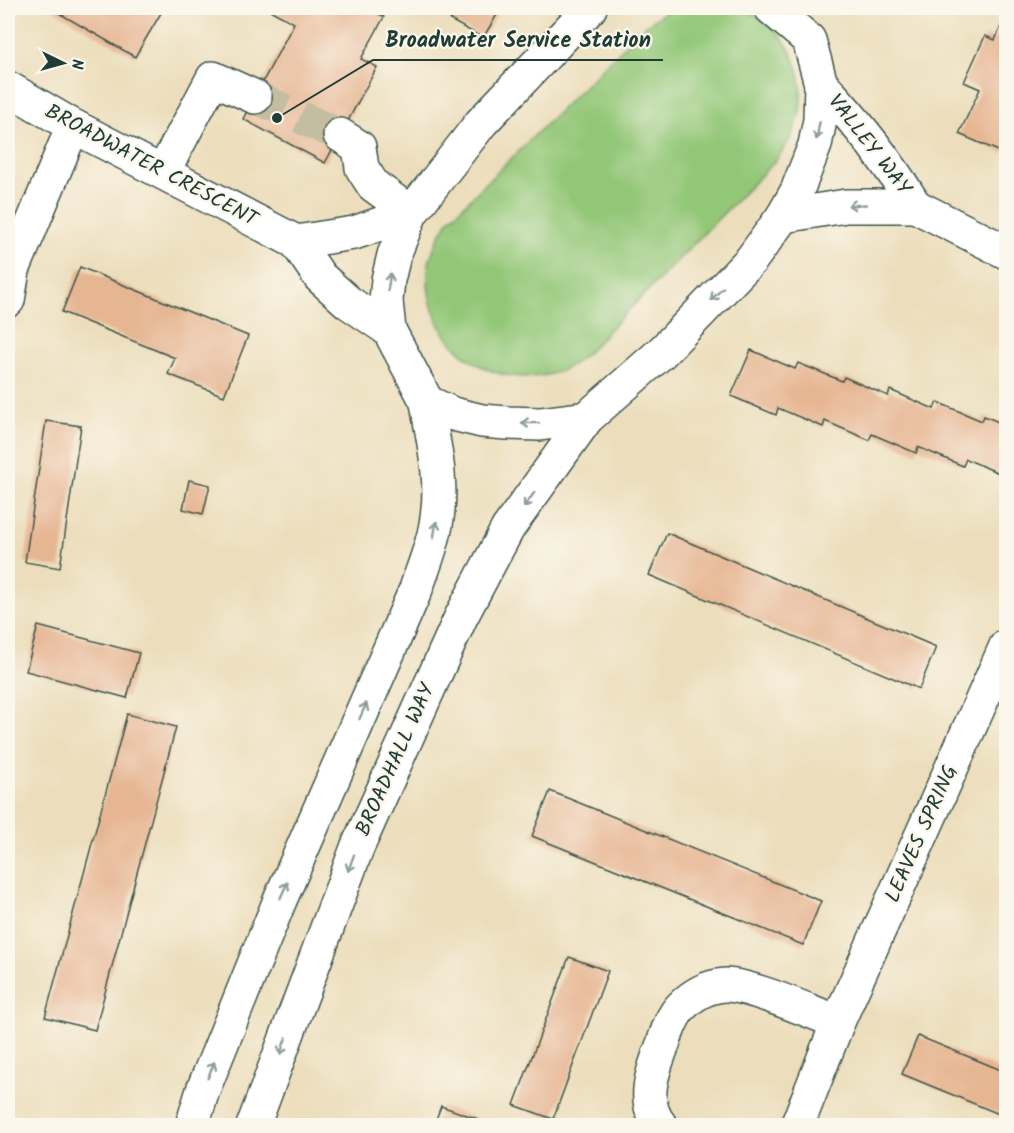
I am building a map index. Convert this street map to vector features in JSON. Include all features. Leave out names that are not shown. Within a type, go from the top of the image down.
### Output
[{"type":"main road","points":[[192,1125],[203,1090],[280,900],[416,590],[433,542],[439,507],[438,469],[427,402],[389,330],[386,301],[394,255],[411,213],[481,123],[590,8]]},
{"type":"main road","points":[[771,8],[809,40]]},
{"type":"main road","points":[[806,8],[809,40],[821,84]]},
{"type":"main road","points":[[163,172],[213,78],[255,97]]},
{"type":"main road","name":"VALLEY WAY","points":[[821,84],[854,118],[891,167],[915,206]]},
{"type":"main road","name":"BROADHALL WAY","points":[[253,1125],[357,848],[461,616],[508,528],[587,418],[662,352],[751,260],[783,216],[797,192],[815,145],[820,120],[821,84]]},
{"type":"main road","name":"BROADWATER CRESCENT","points":[[8,88],[73,126],[296,242],[320,277],[348,302],[389,330]]},
{"type":"main road","points":[[8,300],[13,270],[73,126]]},
{"type":"main road","points":[[340,135],[359,147],[362,168],[373,184],[411,213]]},
{"type":"main road","name":"VALLEY WAY","points":[[783,216],[846,206],[876,204],[915,206],[1006,252]]},
{"type":"main road","points":[[296,242],[354,233],[411,213]]},
{"type":"main road","points":[[427,402],[453,414],[482,421],[540,424],[587,418]]},
{"type":"main road","name":"LEAVES SPRING","points":[[797,1125],[838,1022],[1006,646]]},
{"type":"main road","points":[[661,1125],[651,1109],[652,1074],[667,1032],[679,1008],[707,988],[726,985],[751,991],[838,1022]]},
{"type":"green space","points":[[677,8],[740,8],[756,15],[782,39],[798,70],[801,87],[801,105],[789,141],[777,159],[580,359],[565,369],[547,375],[527,377],[489,370],[458,350],[436,318],[430,299],[429,263],[445,226],[646,25],[664,13]]},
{"type":"building","points":[[50,8],[164,8],[135,57]]},
{"type":"building","points":[[266,8],[369,8],[384,17],[361,59],[377,67],[325,163],[243,119],[294,23]]},
{"type":"building","points":[[457,8],[501,8],[483,38],[450,20]]},
{"type":"building","points":[[1006,15],[1006,145],[1003,153],[959,134],[980,89],[964,82],[985,36],[995,40]]},
{"type":"building","points":[[80,267],[248,336],[224,396],[168,374],[175,358],[62,312]]},
{"type":"building","points":[[751,350],[795,369],[798,363],[842,381],[844,377],[888,396],[890,390],[934,409],[937,402],[982,421],[984,416],[1006,425],[1006,476],[966,459],[963,466],[918,447],[916,453],[872,434],[869,440],[825,421],[823,427],[778,408],[776,415],[731,396]]},
{"type":"building","points":[[46,421],[81,426],[60,568],[25,562]]},
{"type":"building","points":[[189,480],[210,485],[203,514],[183,509]]},
{"type":"building","points":[[667,533],[936,647],[919,689],[649,575]]},
{"type":"building","points":[[38,626],[139,653],[127,698],[26,671]]},
{"type":"building","points":[[127,714],[176,727],[95,1030],[45,1017]]},
{"type":"building","points":[[550,791],[821,901],[803,945],[532,836]]},
{"type":"building","points":[[569,957],[608,971],[553,1119],[514,1105]]},
{"type":"building","points":[[918,1036],[1006,1072],[1006,1094],[999,1114],[902,1074]]},
{"type":"building","points":[[441,1106],[478,1119],[475,1125],[434,1125]]},
{"type":"tunnel","points":[[255,97],[340,135]]},
{"type":"place","name":"Broadwater Service Station","points":[[277,118]]}]
